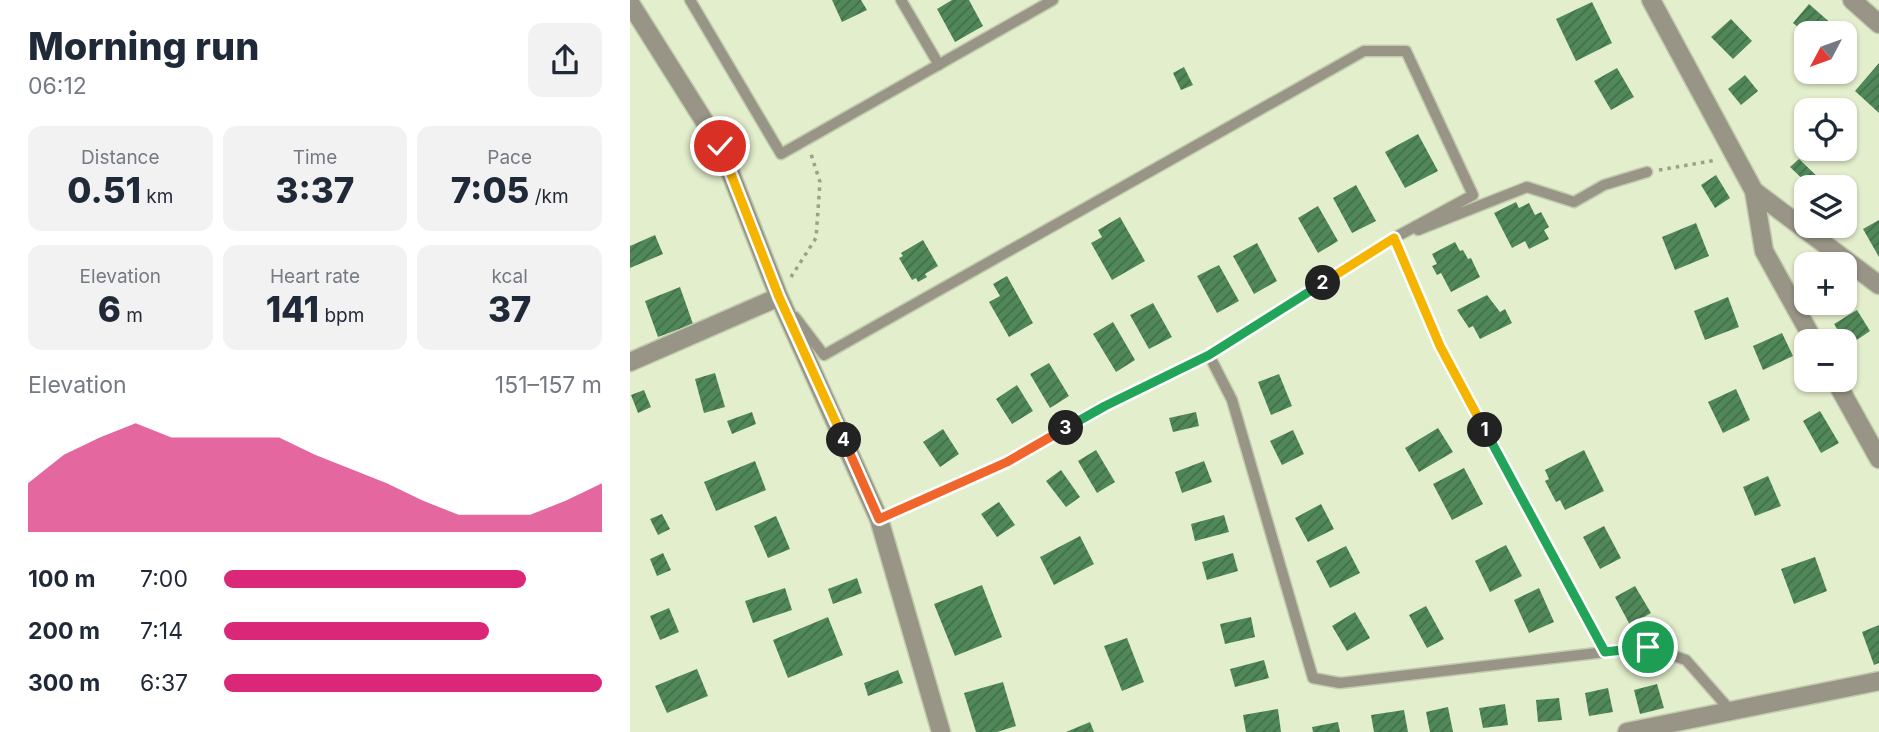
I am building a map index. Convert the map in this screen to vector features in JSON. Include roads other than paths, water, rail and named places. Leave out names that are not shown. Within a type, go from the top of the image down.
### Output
[{"type":"street","points":[[1651,0],[1754,191],[1764,251],[1807,329]]},
{"type":"street","points":[[1852,0],[1879,24]]},
{"type":"street","points":[[630,3],[720,146],[779,297],[879,519],[941,732]]},
{"type":"street","points":[[1754,191],[1879,285]]},
{"type":"street","points":[[630,362],[779,297]]},
{"type":"street","points":[[1842,392],[1879,459]]},
{"type":"street","points":[[1627,732],[1879,681]]},
{"type":"lane","points":[[690,0],[781,154],[1054,0]]},
{"type":"lane","points":[[901,0],[939,65]]},
{"type":"lane","points":[[779,297],[824,355],[1364,51],[1406,51],[1473,195],[1394,238],[1209,355],[1105,406],[1007,462],[879,519]]},
{"type":"lane","points":[[1394,238],[1447,221],[1527,187],[1574,202],[1604,185],[1647,172]]},
{"type":"lane","points":[[1394,238],[1440,346],[1605,652]]},
{"type":"lane","points":[[1209,355],[1232,400],[1312,678],[1340,683],[1648,647],[1686,660],[1731,711]]}]
